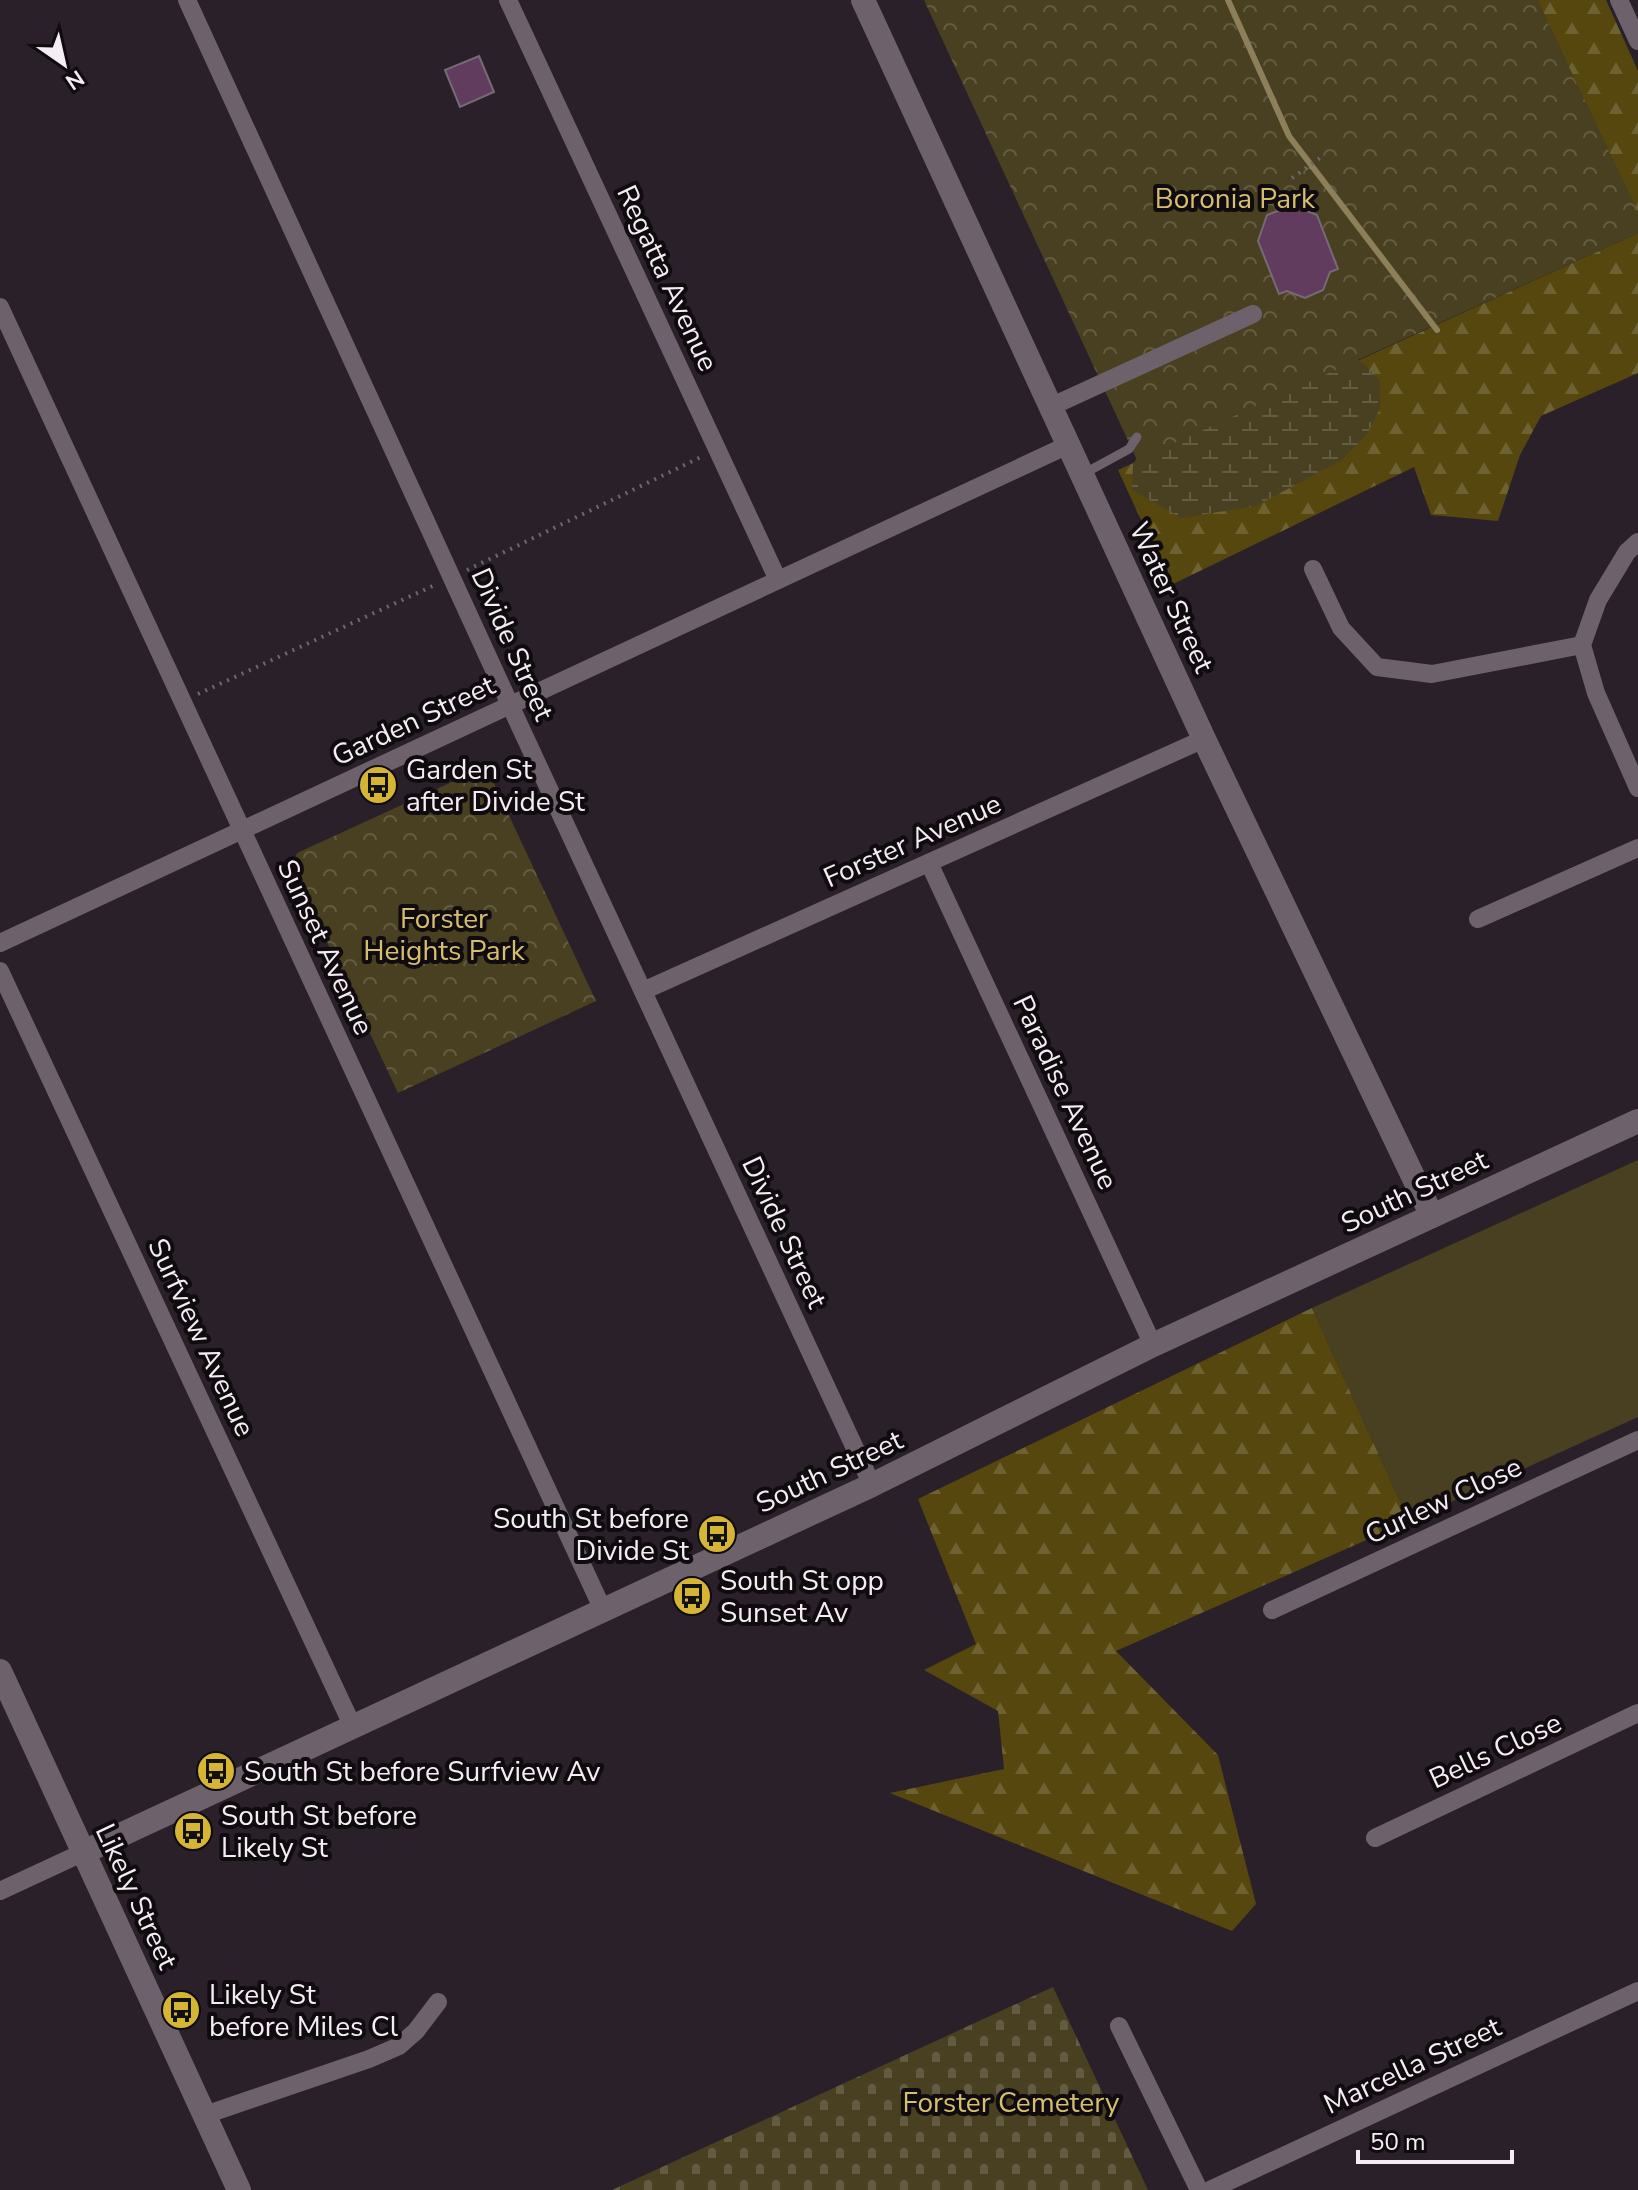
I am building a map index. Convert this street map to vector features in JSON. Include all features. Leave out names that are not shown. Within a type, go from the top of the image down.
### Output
[{"type":"street","name":"Divide Street","points":[[187,0],[872,1485]]},
{"type":"street","name":"Regatta Avenue","points":[[508,0],[778,580]]},
{"type":"street","name":"Water Street","points":[[863,0],[1204,739],[1432,1216]]},
{"type":"street","points":[[1619,0],[1638,41]]},
{"type":"street","name":"Sunset Avenue","points":[[0,307],[603,1610]]},
{"type":"street","points":[[1050,407],[1253,314]]},
{"type":"street","name":"Garden Street","points":[[0,943],[1068,445]]},
{"type":"street","points":[[1638,542],[1627,552],[1598,600],[1582,645],[1596,693],[1638,788]]},
{"type":"street","points":[[1313,569],[1341,628],[1377,667],[1432,674],[1582,645]]},
{"type":"street","name":"Forster Avenue","points":[[643,991],[1204,739]]},
{"type":"street","points":[[1478,919],[1638,848]]},
{"type":"street","name":"Paradise Avenue","points":[[929,863],[1153,1345]]},
{"type":"street","name":"Surfview Avenue","points":[[0,971],[353,1727]]},
{"type":"street","name":"South Street","points":[[0,1891],[872,1485],[1153,1345],[1638,1121]]},
{"type":"street","name":"Curlew Close","points":[[1272,1610],[1638,1440]]},
{"type":"street","name":"Likely Street","points":[[0,1671],[239,2190]]},
{"type":"street","name":"Bells Close","points":[[1375,1838],[1638,1713]]},
{"type":"street","name":"Marcella Street","points":[[1210,2190],[1638,1991]]},
{"type":"street","points":[[205,2115],[399,2046],[416,2031],[438,2002]]},
{"type":"street","points":[[1119,2026],[1199,2190]]},
{"type":"lane","points":[[1082,474],[1129,449],[1137,437]]},
{"type":"path","points":[[1292,178],[1323,156]]},
{"type":"green space","name":"Boronia Park","points":[[924,0],[1537,0],[1638,212],[1638,233],[1137,460]]},
{"type":"green space","points":[[1537,0],[1606,0],[1638,71],[1638,213]]},
{"type":"green space","points":[[1638,233],[1638,373],[1541,416],[1520,455],[1498,521],[1431,515],[1414,467],[1171,585],[1118,470]]},
{"type":"green space","points":[[1331,349],[1363,363],[1380,381],[1380,409],[1367,434],[1342,460],[1256,506],[1181,518],[1132,490],[1133,464],[1151,435]]},
{"type":"green space","name":"Forster Heights Park","points":[[478,770],[490,775],[596,1001],[398,1093],[292,867],[297,853]]},
{"type":"green space","points":[[1638,1160],[1638,1417],[1409,1521],[1312,1308]]},
{"type":"green space","points":[[1312,1308],[1409,1521],[1116,1651],[1218,1755],[1256,1904],[1232,1931],[890,1793],[1004,1769],[998,1711],[924,1670],[976,1644],[918,1499]]},
{"type":"green space","name":"Forster Cemetery","points":[[1053,1987],[1148,2190],[612,2190]]},
{"type":"building","points":[[479,56],[494,92],[460,107],[445,70]]},
{"type":"building","points":[[1293,205],[1317,215],[1338,269],[1330,272],[1323,290],[1305,298],[1287,291],[1279,294],[1258,241],[1267,215]]},
{"type":"waterway","points":[[1228,0],[1289,136],[1437,330]]},
{"type":"place","name":"Garden St after Divide St","points":[[378,785]]},
{"type":"place","name":"South St before Divide St","points":[[717,1534]]},
{"type":"place","name":"South St opp Sunset Av","points":[[692,1596]]},
{"type":"place","name":"South St before Surfview Av","points":[[216,1771]]},
{"type":"place","name":"South St before Likely St","points":[[193,1831]]},
{"type":"place","name":"Likely St before Miles Cl","points":[[181,2010]]}]
